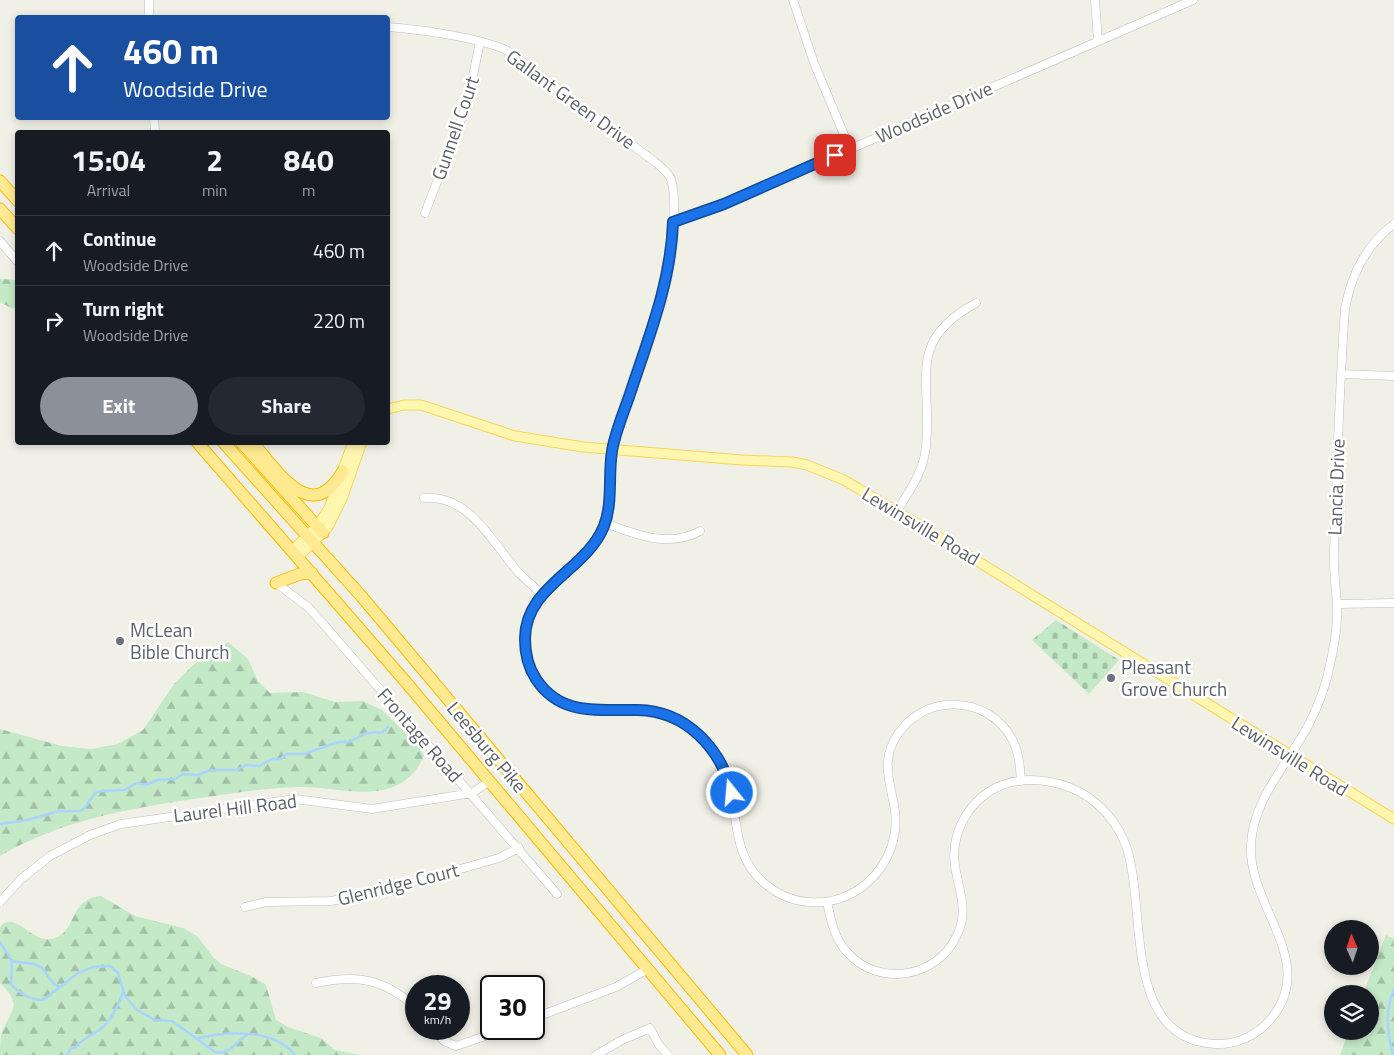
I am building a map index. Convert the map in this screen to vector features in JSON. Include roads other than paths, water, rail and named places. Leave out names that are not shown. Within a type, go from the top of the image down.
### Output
[{"type":"highway","points":[[0,181],[15,198]]},
{"type":"highway","points":[[0,209],[15,226]]},
{"type":"highway","name":"Leesburg Pike","points":[[200,445],[312,573],[720,1055]]},
{"type":"highway","name":"Leesburg Pike","points":[[226,445],[310,539],[746,1055]]},
{"type":"highway","points":[[244,445],[320,530]]},
{"type":"highway","points":[[255,445],[297,492],[309,496],[320,495],[330,490],[343,471]]},
{"type":"highway","points":[[276,583],[300,574],[312,573]]},
{"type":"main road","name":"Lewinsville Road","points":[[390,408],[404,405],[421,405],[515,436],[612,450],[792,462],[806,465],[844,480],[1394,819]]},
{"type":"main road","points":[[320,530],[352,445]]},
{"type":"main road","points":[[295,554],[320,530],[342,499],[361,445]]},
{"type":"street","points":[[148,0],[149,15]]},
{"type":"street","points":[[793,0],[814,63],[850,149]]},
{"type":"street","points":[[1095,0],[1098,41]]},
{"type":"street","name":"Woodside Drive","points":[[673,222],[724,204],[1193,0]]},
{"type":"street","name":"Gallant Green Drive","points":[[390,27],[480,42],[500,48],[516,56],[662,167],[670,179],[673,222]]},
{"type":"street","name":"Gunnell Court","points":[[425,212],[467,104],[480,42]]},
{"type":"street","points":[[673,222],[672,255],[667,281],[612,450],[605,523],[599,537],[585,556],[542,594],[527,624],[525,646],[530,668],[544,689],[560,702],[578,709],[655,712],[671,717],[690,728],[709,745],[724,767],[732,793],[739,847],[750,868],[767,886],[778,893],[801,901],[827,902],[840,899],[862,888],[879,872],[891,850],[896,826],[896,814],[888,786],[887,763],[894,741],[913,718],[924,710],[946,704],[968,705],[998,721],[1012,739],[1019,759],[1021,781]]},
{"type":"street","name":"Lancia Drive","points":[[827,902],[839,942],[862,965],[882,973],[894,974],[916,971],[936,961],[951,946],[957,936],[963,916],[962,893],[954,862],[954,849],[959,827],[965,816],[980,798],[998,787],[1021,781],[1052,782],[1076,790],[1099,806],[1114,822],[1123,839],[1130,860],[1147,987],[1155,1008],[1169,1025],[1187,1038],[1204,1043],[1222,1044],[1244,1039],[1264,1027],[1278,1009],[1286,988],[1287,964],[1285,952],[1256,882],[1250,854],[1251,839],[1258,811],[1309,725],[1323,691],[1332,652],[1337,604],[1333,555],[1345,309],[1352,280],[1375,241],[1394,224]]},
{"type":"street","points":[[0,241],[15,258]]},
{"type":"street","points":[[897,511],[913,485],[924,460],[926,432],[925,375],[928,353],[932,342],[945,324],[976,303]]},
{"type":"street","points":[[1341,374],[1394,376]]},
{"type":"street","points":[[424,498],[434,497],[450,501],[472,516],[494,538],[519,572],[542,594]]},
{"type":"street","points":[[605,523],[639,535],[662,540],[683,537],[700,531]]},
{"type":"street","name":"Frontage Road","points":[[276,583],[308,607],[458,780],[472,793],[557,894]]},
{"type":"street","points":[[1337,604],[1394,603]]},
{"type":"street","name":"Laurel Hill Road","points":[[0,902],[22,879],[50,856],[90,834],[120,824],[294,799],[372,809],[472,793],[490,782]]},
{"type":"street","name":"Glenridge Court","points":[[245,907],[266,902],[330,901],[365,896],[499,858],[519,848]]},
{"type":"street","points":[[545,1014],[627,982],[648,969]]},
{"type":"street","points":[[316,983],[345,978],[370,981],[395,991],[405,999]]},
{"type":"street","points":[[596,1055],[622,1040],[650,1028],[659,1045],[668,1055]]},
{"type":"street","points":[[443,1040],[456,1046],[480,1038]]},
{"type":"waterway","points":[[0,824],[28,820],[59,811],[79,811],[84,809],[95,793],[102,791],[124,790],[137,783],[145,785],[158,780],[175,779],[183,774],[198,775],[210,770],[237,770],[246,765],[259,766],[272,759],[281,759],[286,754],[304,754],[338,742],[349,742],[366,733],[383,732],[388,727]]},
{"type":"waterway","points":[[0,942],[12,961],[11,984],[29,997],[43,1000],[78,973],[93,967],[110,966],[118,973],[125,996],[137,1010],[155,1020],[172,1021],[215,1052],[229,1050],[247,1035]]},
{"type":"waterway","points":[[13,961],[39,966],[52,982],[58,986]]},
{"type":"waterway","points":[[1393,1055],[1389,1038],[1388,1014],[1394,989]]},
{"type":"waterway","points":[[67,1055],[71,1048],[75,1048],[105,1025],[116,1009],[123,992]]},
{"type":"waterway","points":[[196,1039],[235,1033],[262,1036],[286,1046],[295,1055]]},
{"type":"place","name":"McLean Bible Church","points":[[120,641]]},
{"type":"place","name":"Pleasant Grove Church","points":[[1111,678]]}]
